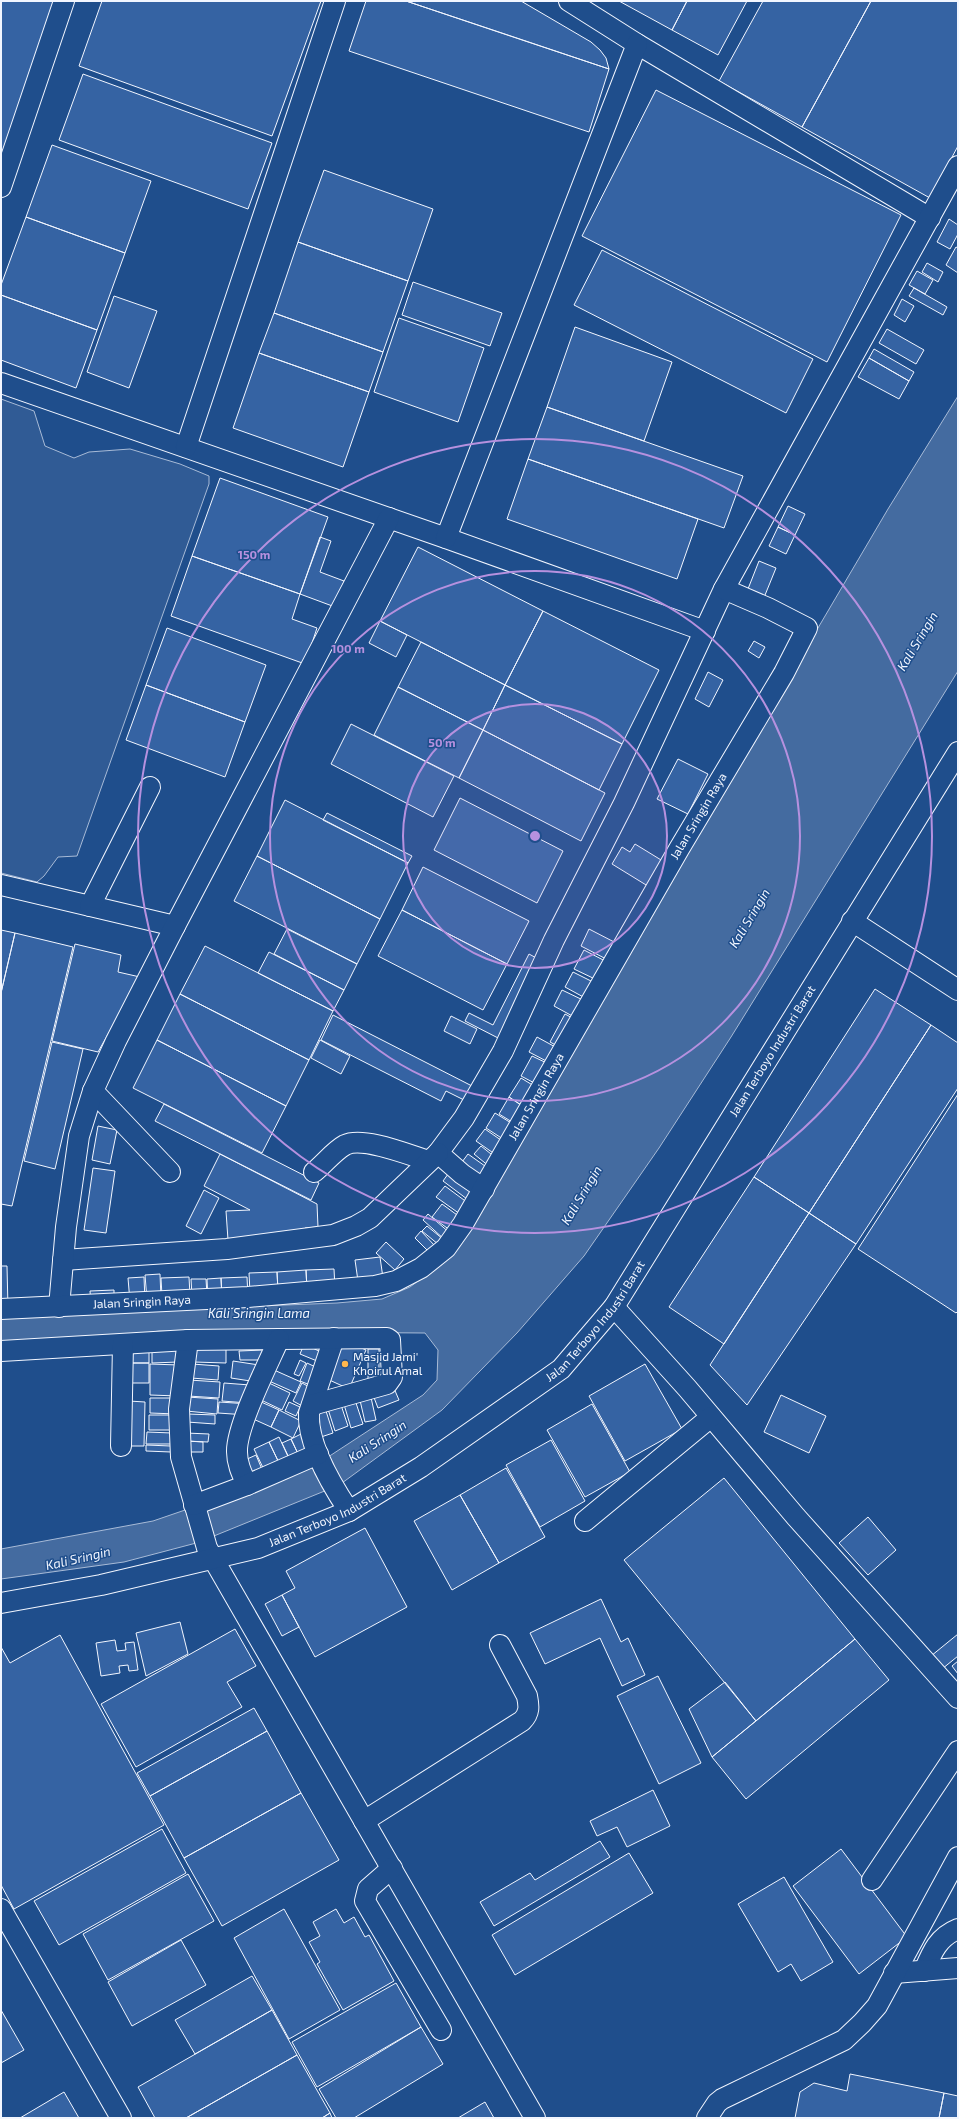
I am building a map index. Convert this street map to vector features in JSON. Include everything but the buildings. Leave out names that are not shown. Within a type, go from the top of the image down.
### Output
[{"type":"street","points":[[1,187],[64,1]]},
{"type":"street","points":[[186,447],[335,1]]},
{"type":"street","points":[[569,1],[637,44],[930,218]]},
{"type":"street","points":[[446,538],[637,44]]},
{"type":"street","points":[[63,1260],[227,1249],[333,1235],[356,1226],[370,1218],[433,1157],[464,1118],[503,1052],[554,940],[624,803],[724,589],[958,166]]},
{"type":"street","points":[[1,383],[446,538],[705,631]]},
{"type":"street","points":[[59,1307],[63,1260],[79,1136],[92,1091],[116,1041],[389,518]]},
{"type":"street","name":"Jalan Sringin Raya","points":[[1,1309],[248,1297],[386,1284],[421,1268],[446,1248],[463,1224],[530,1111],[640,916],[784,673],[807,628],[768,608],[724,589]]},
{"type":"street","name":"Jalan Terboyo Industri Barat","points":[[1,1603],[101,1585],[210,1554],[258,1548],[346,1506],[421,1467],[561,1369],[614,1306],[705,1163],[852,921],[958,752]]},
{"type":"street","points":[[90,906],[150,788]]},
{"type":"street","points":[[1,886],[176,926]]},
{"type":"street","points":[[852,921],[958,990]]},
{"type":"street","points":[[92,1091],[170,1172]]},
{"type":"street","points":[[314,1172],[344,1146],[353,1143],[366,1143],[433,1157],[484,1188]]},
{"type":"street","points":[[614,1306],[796,1517],[958,1698]]},
{"type":"street","points":[[334,1338],[309,1413],[308,1421],[318,1455],[346,1506]]},
{"type":"street","points":[[1,1351],[188,1340],[387,1338],[390,1340],[390,1381],[387,1384],[312,1406]]},
{"type":"street","points":[[247,1485],[238,1460],[238,1443],[256,1390],[279,1339]]},
{"type":"street","points":[[188,1340],[179,1409],[181,1457],[194,1507],[210,1554],[535,2118]]},
{"type":"street","points":[[121,1446],[123,1344]]},
{"type":"street","points":[[585,1521],[711,1417]]},
{"type":"street","points":[[194,1507],[318,1455]]},
{"type":"street","points":[[364,1821],[522,1721],[527,1716],[529,1704],[527,1696],[500,1645]]},
{"type":"street","points":[[872,1880],[958,1751]]},
{"type":"street","points":[[707,2118],[717,2103],[722,2099],[844,2040],[862,2023],[877,2006],[958,1857]]},
{"type":"street","points":[[392,1868],[368,1889],[365,1901],[441,2030]]},
{"type":"street","points":[[1,1909],[121,2118]]},
{"type":"street","points":[[924,1970],[935,1947],[942,1937],[958,1930]]},
{"type":"street","points":[[894,1973],[958,1968]]},
{"type":"shaded area","points":[[1,399],[34,411],[45,446],[74,458],[89,452],[130,449],[180,464],[209,476],[209,484],[77,856],[58,857],[44,876],[37,882],[1,873]]},
{"type":"water","points":[[958,396],[958,671],[731,1037],[659,1148],[584,1256],[517,1333],[442,1410],[342,1483],[325,1459],[423,1395],[437,1380],[438,1350],[425,1333],[159,1331],[99,1340],[1,1346],[1,1316],[337,1303],[382,1299],[410,1287],[446,1260],[888,509]]},
{"type":"water","points":[[318,1462],[332,1488],[209,1538],[199,1506]]},
{"type":"water","name":"Kali Sringin","points":[[188,1509],[200,1542],[124,1562],[1,1579],[1,1549],[153,1521]]},
{"type":"place","name":"Masjid Jami' Khoirul Amal","points":[[345,1364]]},
{"type":"water label","name":"Kali Sringin Lama","points":[[259,1313]]}]
